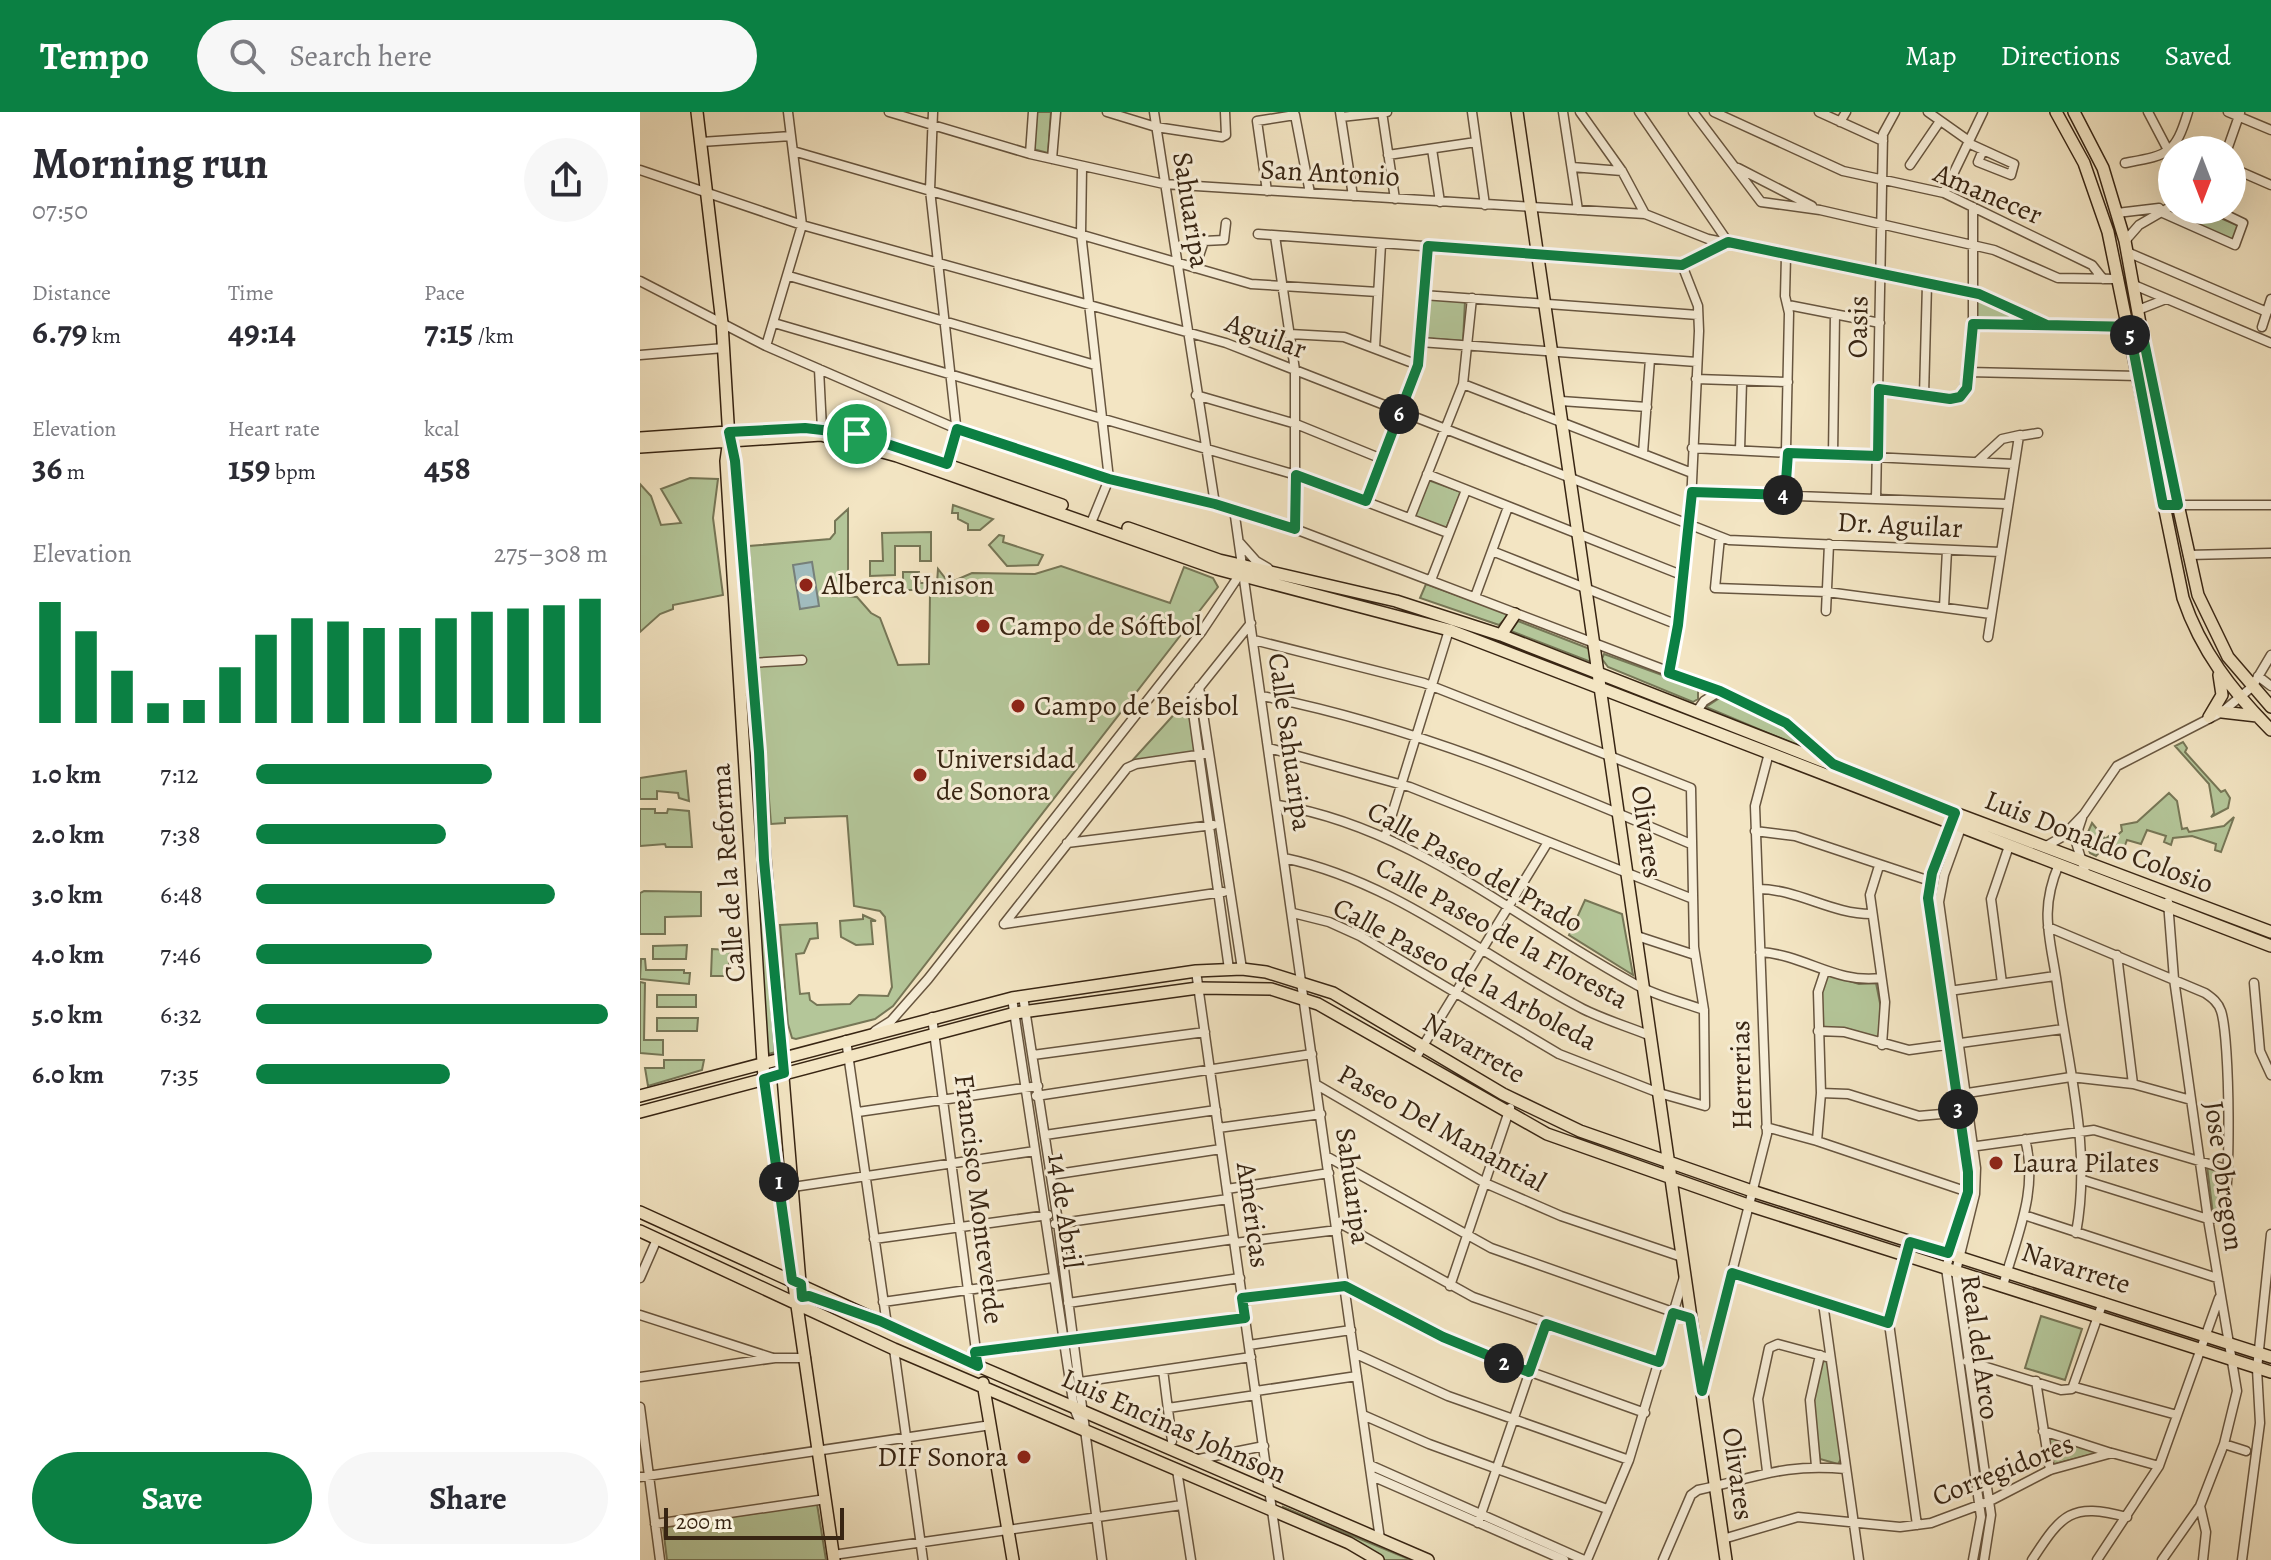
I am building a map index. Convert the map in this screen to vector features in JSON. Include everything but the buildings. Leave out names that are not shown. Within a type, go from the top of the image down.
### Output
[{"type":"main road","name":"Calle de la Reforma","points":[[697,112],[722,323],[731,461],[751,663],[764,860],[783,1055],[799,1299]]},
{"type":"main road","name":"Olivares","points":[[1517,112],[1554,350],[1577,534],[1612,756],[1669,1178],[1726,1560]]},
{"type":"main road","points":[[2056,112],[2094,188],[2135,327],[2188,555],[2206,615],[2228,657],[2256,685],[2271,707]]},
{"type":"main road","points":[[2074,112],[2103,168],[2126,246],[2138,310],[2135,327],[2138,376],[2183,598],[2205,649],[2219,671],[2239,698],[2271,730]]},
{"type":"main road","points":[[640,438],[822,429],[896,446],[945,468]]},
{"type":"main road","points":[[640,447],[729,435],[798,435],[896,446]]},
{"type":"main road","points":[[660,445],[705,445],[731,461],[747,443],[837,438],[945,468],[1092,520],[1217,569],[1240,570]]},
{"type":"main road","name":"Calle de la Reforma","points":[[731,461],[764,1079],[799,1299]]},
{"type":"main road","points":[[1092,520],[1219,560],[1240,570]]},
{"type":"main road","name":"Luis Donaldo Colosio","points":[[1240,570],[1288,575],[1396,601],[1501,635],[1599,673],[1623,688],[1769,753],[1958,821],[2048,845],[2271,932]]},
{"type":"main road","name":"Luis Donaldo Colosio","points":[[1240,570],[1449,630],[1601,686],[1700,706],[2009,846],[2271,946]]},
{"type":"main road","points":[[1501,635],[1515,614]]},
{"type":"main road","points":[[2209,717],[2222,695],[2219,671]]},
{"type":"main road","points":[[2222,712],[2257,717]]},
{"type":"main road","name":"Navarrete","points":[[640,1096],[783,1055],[1018,997],[1196,971],[1236,969],[1303,982],[1333,993],[1556,1121],[1752,1191],[2007,1270],[2265,1356]]},
{"type":"main road","name":"Navarrete","points":[[640,1112],[1020,1012],[1198,988],[1263,988],[1305,998],[1547,1134],[1748,1205],[2271,1372]]},
{"type":"main road","points":[[730,1070],[753,1053],[762,1029]]},
{"type":"main road","points":[[739,1086],[747,1065]]},
{"type":"main road","points":[[640,1119],[669,1110],[685,1100]]},
{"type":"main road","name":"Luis Encinas Johnson","points":[[640,1212],[718,1248],[799,1299],[894,1349],[1271,1510],[1378,1560]]},
{"type":"main road","name":"Luis Encinas Johnson","points":[[640,1231],[799,1299],[884,1323],[1271,1495],[1428,1560]]},
{"type":"main road","points":[[709,1263],[718,1248]]},
{"type":"main road","points":[[799,1299],[834,1557]]},
{"type":"main road","name":"Francisco Monteverde","points":[[978,1366],[985,1388],[1013,1560]]},
{"type":"main road","points":[[1034,1409],[1079,1410]]},
{"type":"street","points":[[766,346],[802,225],[788,112]]},
{"type":"street","name":"San Antonio","points":[[889,112],[1030,154],[1164,184],[1645,214],[1697,236],[1972,292],[2047,325]]},
{"type":"street","points":[[933,112],[930,190],[948,374],[957,429],[945,468]]},
{"type":"street","points":[[1030,154],[1033,112]]},
{"type":"street","points":[[1052,159],[1056,112]]},
{"type":"street","points":[[1107,112],[1156,127],[1224,137],[1225,112]]},
{"type":"street","name":"Sahuaripa","points":[[1154,112],[1204,450],[1215,504]]},
{"type":"street","points":[[1353,196],[1341,115],[1384,112],[1395,199]]},
{"type":"street","points":[[1472,112],[1485,205]]},
{"type":"street","points":[[1563,112],[1578,210]]},
{"type":"street","points":[[1580,112],[1622,171],[1645,214]]},
{"type":"street","points":[[1258,234],[1538,252],[1682,265],[1728,242],[1639,112]]},
{"type":"street","points":[[1693,112],[1761,202],[1820,210],[1882,227],[2000,252],[2058,278],[2119,279]]},
{"type":"street","name":"Amanecer","points":[[1714,112],[1843,171],[1944,193],[2092,265],[2103,279]]},
{"type":"street","points":[[1819,112],[1883,141]]},
{"type":"street","points":[[1840,122],[1846,112]]},
{"type":"street","name":"Oasis","points":[[1876,499],[1883,141],[1884,131],[1895,112]]},
{"type":"street","points":[[1928,112],[1983,150]]},
{"type":"street","points":[[1944,193],[1983,112]]},
{"type":"street","points":[[2148,112],[2161,136]]},
{"type":"street","points":[[2179,136],[2188,112]]},
{"type":"street","points":[[2228,112],[2240,114],[2271,130]]},
{"type":"street","points":[[2232,136],[2240,114]]},
{"type":"street","points":[[1267,191],[1257,121],[1295,115],[1310,193]]},
{"type":"street","points":[[1910,165],[1940,121]]},
{"type":"street","points":[[701,142],[791,136]]},
{"type":"street","points":[[1388,155],[1476,142]]},
{"type":"street","points":[[1432,149],[1440,202]]},
{"type":"street","points":[[793,151],[1262,286],[1378,292]]},
{"type":"street","points":[[2125,163],[2158,155]]},
{"type":"street","points":[[1082,167],[1081,233],[1109,479],[1092,520]]},
{"type":"street","points":[[1572,167],[1622,171]]},
{"type":"street","points":[[1737,168],[1820,210]]},
{"type":"street","name":"Aguilar","points":[[640,170],[802,225],[937,260],[1188,333],[1295,370],[1570,479]]},
{"type":"street","points":[[2246,174],[2271,185]]},
{"type":"street","points":[[1879,389],[1956,399],[1967,388],[1973,324],[1973,207]]},
{"type":"street","points":[[2117,213],[2156,211]]},
{"type":"street","points":[[2156,211],[2139,225],[2126,246],[2267,312]]},
{"type":"street","points":[[1195,268],[1204,241],[1224,240],[1226,223]]},
{"type":"street","points":[[2186,224],[2235,245],[2243,224]]},
{"type":"street","points":[[1275,236],[1295,370],[1295,529]]},
{"type":"street","points":[[1375,348],[1381,244]]},
{"type":"street","points":[[1366,501],[1418,365],[1428,246]]},
{"type":"street","points":[[1785,495],[1788,453],[1786,256]]},
{"type":"street","points":[[1669,673],[1690,525],[1697,362],[1698,315],[1682,265]]},
{"type":"street","points":[[789,276],[1095,365]]},
{"type":"street","points":[[640,281],[766,346],[957,429],[1109,479],[1234,509],[1295,529],[1595,646],[1720,691],[1789,726],[1833,764]]},
{"type":"street","points":[[1924,395],[1927,284]]},
{"type":"street","points":[[2134,285],[2271,343]]},
{"type":"street","points":[[1423,295],[1698,315]]},
{"type":"street","points":[[1410,518],[1463,384],[1472,298]]},
{"type":"street","points":[[2138,310],[2167,299]]},
{"type":"street","points":[[2262,327],[2271,299]]},
{"type":"street","points":[[1788,305],[1880,323]]},
{"type":"street","points":[[1833,455],[1835,314]]},
{"type":"street","points":[[774,323],[1296,475],[1448,533]]},
{"type":"street","points":[[1973,324],[2135,327]]},
{"type":"street","points":[[1290,334],[1344,337],[1418,365]]},
{"type":"street","points":[[1420,342],[1697,362]]},
{"type":"street","points":[[640,355],[724,348]]},
{"type":"street","points":[[1643,453],[1650,359]]},
{"type":"street","points":[[819,369],[822,429]]},
{"type":"street","points":[[1968,372],[2138,376]]},
{"type":"street","points":[[1696,379],[1788,382]]},
{"type":"street","points":[[1740,450],[1742,381]]},
{"type":"street","points":[[1463,384],[1692,473]]},
{"type":"street","points":[[1196,395],[1296,424],[1382,459]]},
{"type":"street","points":[[1561,401],[1647,407]]},
{"type":"street","points":[[1977,462],[2002,439],[2038,433]]},
{"type":"street","points":[[1988,637],[2006,504],[2020,435]]},
{"type":"street","points":[[1692,448],[2013,464]]},
{"type":"street","points":[[1427,474],[1684,576]]},
{"type":"street","name":"Dr. Aguilar","points":[[1570,479],[1732,541],[2000,552]]},
{"type":"street","points":[[1431,580],[1466,490]]},
{"type":"street","points":[[1692,492],[2006,504]]},
{"type":"street","points":[[2163,505],[2271,505]]},
{"type":"street","points":[[1475,597],[1508,507]]},
{"type":"street","name":"Calle Sahuaripa","points":[[1234,509],[1240,570],[1254,640],[1303,982]]},
{"type":"street","points":[[1219,560],[1237,556],[1244,522],[1256,517]]},
{"type":"street","points":[[1720,537],[1715,588],[1827,592],[1991,614]]},
{"type":"street","points":[[1239,538],[1256,561],[1288,575]]},
{"type":"street","points":[[1826,611],[1829,544]]},
{"type":"street","points":[[1944,607],[1947,550]]},
{"type":"street","points":[[1492,551],[1678,625]]},
{"type":"street","points":[[2188,555],[2271,553]]},
{"type":"street","points":[[874,1032],[891,1021],[928,979],[1222,603],[1240,570]]},
{"type":"street","points":[[1222,603],[1234,598],[1248,607]]},
{"type":"street","points":[[1204,754],[1191,699],[1251,623]]},
{"type":"street","points":[[1385,837],[1449,630]]},
{"type":"street","points":[[1254,640],[1432,686],[1692,789],[1695,955],[1704,1010]]},
{"type":"street","points":[[2048,845],[2062,837],[2084,814],[2117,766],[2222,712],[2256,685],[2271,655]]},
{"type":"street","points":[[751,663],[802,660]]},
{"type":"street","points":[[1700,706],[1701,684]]},
{"type":"street","points":[[2256,685],[2271,687]]},
{"type":"street","points":[[2256,685],[2271,687]]},
{"type":"street","points":[[1199,687],[1204,754],[1236,969]]},
{"type":"street","points":[[1700,706],[1720,691]]},
{"type":"street","points":[[1262,696],[1336,711],[1416,735],[1691,844]]},
{"type":"street","points":[[1269,748],[1400,783],[1693,899]]},
{"type":"street","name":"Herrerias","points":[[1702,1391],[1766,1127],[1755,831],[1756,793],[1769,753]]},
{"type":"street","points":[[1204,754],[1132,765],[1004,924],[1223,892]]},
{"type":"street","name":"Calle Paseo del Prado","points":[[1278,805],[1325,814],[1385,837],[1509,905],[1644,988],[1704,1010]]},
{"type":"street","points":[[2084,814],[2075,839],[2086,875]]},
{"type":"street","name":"Real del Arco","points":[[1958,821],[1930,881],[1928,898],[1946,992],[1969,1147],[1972,1193],[1953,1254],[1950,1302],[1980,1505],[1981,1529],[1973,1560]]},
{"type":"street","name":"Real del Arco","points":[[1946,992],[1939,902],[1958,821]]},
{"type":"street","points":[[1067,843],[1214,825]]},
{"type":"street","points":[[1755,831],[1795,836],[1941,884]]},
{"type":"street","points":[[1415,1059],[1548,842]]},
{"type":"street","points":[[2002,983],[1991,910],[1993,888],[2009,846]]},
{"type":"street","name":"Calle Paseo de la Floresta","points":[[1284,858],[1334,870],[1375,887],[1585,1010],[1651,1036]]},
{"type":"street","points":[[2059,864],[2048,891],[2048,927],[2080,1131],[2083,1180],[2076,1233]]},
{"type":"street","points":[[1879,866],[1871,886],[1871,914],[1885,1015],[1882,1045]]},
{"type":"street","points":[[1758,889],[1787,892],[1848,914],[1871,914]]},
{"type":"street","name":"Jose Obregon","points":[[2162,1560],[2200,1506],[2224,1444],[2237,1391],[2234,1362],[2219,1297],[2174,979],[2168,893]]},
{"type":"street","name":"Calle Paseo de la Arboleda","points":[[1293,913],[1329,922],[1360,936],[1559,1054],[1703,1107],[1704,1010]]},
{"type":"street","points":[[2048,927],[2174,979],[2216,1000],[2226,1043],[2224,1215],[2208,1219],[2083,1180]]},
{"type":"street","points":[[1637,936],[1695,955]]},
{"type":"street","points":[[1760,952],[1793,955],[1825,971],[1860,980],[1881,978]]},
{"type":"street","points":[[2117,955],[2133,1084]]},
{"type":"street","name":"Américas","points":[[1196,971],[1279,1560]]},
{"type":"street","points":[[1817,1141],[1821,1093],[1819,988],[1825,971]]},
{"type":"street","points":[[1946,992],[2055,976]]},
{"type":"street","name":"Sahuaripa","points":[[1303,982],[1380,1539]]},
{"type":"street","points":[[2254,983],[2260,1051],[2271,1075]]},
{"type":"street","name":"14 de Abril","points":[[1018,997],[1027,1092],[1052,1278],[1079,1410],[1102,1560]]},
{"type":"street","name":"14 de Abril","points":[[1020,1012],[1033,1055],[1051,1175],[1080,1382],[1079,1410]]},
{"type":"street","name":"Francisco Monteverde","points":[[932,1017],[978,1366]]},
{"type":"street","points":[[1818,1031],[1844,1032],[1909,1050],[2063,1029]]},
{"type":"street","points":[[1033,1055],[1205,1032]]},
{"type":"street","points":[[846,1039],[884,1323]]},
{"type":"street","points":[[858,1112],[1312,1054]]},
{"type":"street","points":[[1961,1094],[2071,1077],[2133,1084],[2191,1100]]},
{"type":"street","name":"Paseo Del Manantial","points":[[1317,1085],[1485,1183],[1561,1216],[1682,1257]]},
{"type":"street","points":[[1821,1093],[1848,1094],[1919,1116],[1964,1112]]},
{"type":"street","points":[[1450,1286],[1513,1099]]},
{"type":"street","points":[[1045,1135],[1216,1110]]},
{"type":"street","points":[[1218,1128],[1321,1114]]},
{"type":"street","points":[[1766,1127],[1972,1193]]},
{"type":"street","points":[[1969,1147],[2080,1131],[2109,1132],[2226,1169]]},
{"type":"street","points":[[2003,1286],[2024,1215],[2031,1174],[2025,1139]]},
{"type":"street","points":[[1051,1175],[1221,1149]]},
{"type":"street","points":[[793,1187],[1035,1151]]},
{"type":"street","points":[[1326,1156],[1467,1237],[1521,1260],[1690,1318]]},
{"type":"street","points":[[1227,1189],[1329,1173]]},
{"type":"street","points":[[874,1239],[959,1226],[1057,1219],[1228,1199]]},
{"type":"street","points":[[2024,1215],[2217,1278]]},
{"type":"street","points":[[1063,1264],[1336,1225],[1450,1286],[1546,1324],[1659,1362]]},
{"type":"street","points":[[2242,1560],[2260,1423],[2257,1369],[2265,1356],[2271,1234]]},
{"type":"street","points":[[640,1278],[657,1239]]},
{"type":"street","points":[[1910,1242],[1888,1323],[1917,1525]]},
{"type":"street","name":"Real del Arco","points":[[1951,1270],[1960,1300],[1990,1501],[1991,1530],[1984,1560]]},
{"type":"street","points":[[1732,1273],[1888,1323]]},
{"type":"street","points":[[1372,1476],[1586,1560],[1629,1460],[1684,1275]]},
{"type":"street","points":[[883,1302],[1052,1278]]},
{"type":"street","points":[[1068,1303],[1240,1278]]},
{"type":"street","points":[[1242,1298],[1345,1286],[1443,1337],[1529,1372],[1645,1413]]},
{"type":"street","points":[[2097,1560],[2159,1466],[2219,1297]]},
{"type":"street","points":[[1950,1302],[1960,1300]]},
{"type":"street","points":[[2075,1387],[2103,1302]]},
{"type":"street","points":[[1823,1303],[1825,1356],[1859,1560]]},
{"type":"street","points":[[640,1315],[775,1358]]},
{"type":"street","points":[[975,1352],[1245,1318]]},
{"type":"street","points":[[1479,1518],[1546,1324]]},
{"type":"street","points":[[1249,1345],[1351,1330]]},
{"type":"street","points":[[1767,1471],[1758,1399],[1769,1348],[1778,1344],[1825,1356]]},
{"type":"street","points":[[894,1349],[923,1560]]},
{"type":"street","points":[[1354,1353],[1438,1392],[1629,1460]]},
{"type":"street","points":[[1816,1466],[1810,1400],[1825,1356]]},
{"type":"street","points":[[1080,1382],[1251,1357]]},
{"type":"street","points":[[640,1377],[775,1358],[806,1358]]},
{"type":"street","points":[[1959,1359],[2061,1390],[2075,1387],[2177,1415]]},
{"type":"street","points":[[1163,1370],[1172,1441]]},
{"type":"street","points":[[1168,1408],[1357,1376]]},
{"type":"street","points":[[2036,1381],[2050,1470]]},
{"type":"street","points":[[640,1407],[645,1477],[660,1560]]},
{"type":"street","points":[[1363,1415],[1496,1470],[1607,1509]]},
{"type":"street","points":[[645,1477],[991,1425]]},
{"type":"street","name":"Corregidores","points":[[2043,1431],[2159,1466]]},
{"type":"street","points":[[2224,1444],[2246,1451]]},
{"type":"street","points":[[1194,1460],[1264,1446]]},
{"type":"street","name":"Corregidores","points":[[1723,1539],[1798,1517],[1917,1525],[1952,1517],[2050,1470],[2112,1453]]},
{"type":"street","points":[[1370,1465],[1564,1560]]},
{"type":"street","points":[[1663,1560],[1691,1495],[1767,1471],[1816,1466],[1846,1469]]},
{"type":"street","points":[[1177,1470],[1191,1560]]},
{"type":"street","points":[[655,1524],[826,1499]]},
{"type":"street","points":[[834,1557],[1182,1505]]},
{"type":"street","points":[[2200,1506],[2207,1545],[2203,1560]]},
{"type":"street","points":[[2032,1560],[2050,1534],[2081,1511],[2094,1508],[2127,1517]]},
{"type":"green space","points":[[1036,112],[1051,112],[1048,153],[1033,149]]},
{"type":"green space","points":[[2197,224],[2239,226],[2233,240]]},
{"type":"green space","points":[[1425,299],[1465,301],[1463,341],[1423,338]]},
{"type":"green space","points":[[1977,299],[2024,319],[1976,319]]},
{"type":"green space","points":[[690,478],[718,479],[713,518],[723,595],[673,605],[673,609],[660,614],[640,632],[640,484],[651,496],[661,525],[681,523],[661,489]]},
{"type":"green space","points":[[1428,480],[1461,492],[1446,529],[1414,516]]},
{"type":"green space","points":[[953,505],[993,519],[980,530],[968,530],[968,524],[958,519],[958,513],[952,513]]},
{"type":"green space","name":"Universidad de Sonora","points":[[848,509],[848,596],[857,597],[880,618],[898,665],[929,664],[930,593],[935,590],[903,590],[903,572],[919,572],[920,583],[937,583],[938,569],[949,583],[972,573],[1035,574],[1061,566],[1170,603],[1184,567],[1213,578],[1218,587],[893,1006],[875,1019],[796,1039],[792,1038],[788,1024],[780,925],[817,923],[818,938],[810,939],[804,953],[796,954],[800,994],[809,993],[810,1000],[817,1005],[850,1004],[859,995],[888,996],[892,987],[885,917],[880,911],[854,906],[847,816],[785,818],[785,823],[771,824],[749,546],[830,539],[835,533],[835,521]]},
{"type":"green space","points":[[931,532],[931,561],[920,561],[920,546],[895,546],[895,575],[870,576],[870,561],[883,561],[882,533]]},
{"type":"green space","points":[[999,535],[1004,536],[1003,542],[1043,555],[1038,565],[1007,566],[989,545]]},
{"type":"green space","points":[[738,563],[776,1052],[764,1055]]},
{"type":"green space","points":[[1426,584],[1506,613],[1507,617],[1499,625],[1420,598]]},
{"type":"green space","points":[[1518,621],[1590,649],[1591,662],[1511,631]]},
{"type":"green space","points":[[1604,654],[1698,688],[1698,699],[1693,702],[1608,667],[1602,659]]},
{"type":"green space","points":[[1188,699],[1196,754],[1131,762]]},
{"type":"green space","points":[[1718,699],[1725,699],[1788,729],[1811,751],[1706,707]]},
{"type":"green space","points":[[2183,742],[2187,748],[2185,752],[2230,798],[2228,808],[2211,817],[2214,813],[2209,784],[2175,746]]},
{"type":"green space","points":[[686,771],[689,801],[679,798],[678,793],[657,791],[657,799],[640,799],[640,778]]},
{"type":"green space","points":[[2169,793],[2177,801],[2182,829],[2187,828],[2189,832],[2224,826],[2234,817],[2221,852],[2215,850],[2216,844],[2192,836],[2173,838],[2171,845],[2164,842],[2166,836],[2147,830],[2141,844],[2127,840],[2124,848],[2108,843],[2096,856],[2090,853],[2085,839],[2092,823],[2105,839],[2109,836],[2113,839],[2122,831],[2121,825],[2137,822]]},
{"type":"green space","points":[[640,809],[655,809],[655,813],[667,813],[668,809],[689,811],[692,847],[666,847],[665,844],[640,846]]},
{"type":"green space","points":[[701,892],[701,916],[665,917],[665,934],[640,934],[640,893]]},
{"type":"green space","points":[[1585,900],[1622,914],[1633,975],[1569,935]]},
{"type":"green space","points":[[863,915],[876,921],[871,921],[873,944],[856,945],[841,937],[840,921],[863,919]]},
{"type":"green space","points":[[687,945],[686,959],[653,959],[653,946]]},
{"type":"green space","points":[[712,949],[730,950],[728,976],[711,976]]},
{"type":"green space","points":[[641,959],[645,959],[646,970],[684,970],[684,973],[690,973],[689,984],[640,979]]},
{"type":"green space","points":[[1826,974],[1859,984],[1876,983],[1882,1013],[1878,1038],[1822,1027],[1821,991]]},
{"type":"green space","points":[[640,982],[645,983],[644,1040],[663,1040],[663,1055],[640,1053]]},
{"type":"green space","points":[[657,995],[696,995],[696,1007],[657,1007]]},
{"type":"green space","points":[[657,1018],[698,1018],[697,1031],[657,1031]]},
{"type":"green space","points":[[664,1060],[704,1060],[702,1070],[648,1086],[645,1068],[664,1068]]},
{"type":"green space","points":[[2207,1166],[2223,1172],[2219,1214],[2213,1214]]},
{"type":"green space","points":[[2041,1316],[2082,1329],[2065,1380],[2025,1368]]},
{"type":"green space","points":[[1828,1359],[1841,1459],[1838,1464],[1820,1459],[1812,1405],[1821,1360]]},
{"type":"green space","points":[[2046,1434],[2101,1452],[2051,1465]]},
{"type":"green space","points":[[817,1504],[826,1560],[667,1560],[663,1527]]},
{"type":"green space","points":[[1283,1507],[1411,1560],[1382,1560],[1283,1511]]},
{"type":"water","name":"Alberca Unison","points":[[812,562],[819,606],[800,609],[793,565]]},
{"type":"place","name":"Alberca Unison","points":[[806,585]]},
{"type":"place","name":"Campo de Sóftbol","points":[[983,626]]},
{"type":"place","name":"Campo de Beisbol","points":[[1018,706]]},
{"type":"place","name":"Universidad de Sonora","points":[[920,775]]},
{"type":"place","name":"Laura Pilates","points":[[1996,1163]]},
{"type":"place","name":"DIF Sonora","points":[[1024,1457]]},
{"type":"route","points":[[857,434],[805,428],[729,432],[735,461],[759,752],[764,860],[784,1073],[764,1079],[792,1280],[801,1284],[802,1297],[817,1298],[861,1317],[880,1321],[978,1366],[975,1352],[1245,1318],[1242,1298],[1345,1286],[1408,1321],[1529,1372],[1546,1324],[1659,1362],[1673,1313],[1690,1318],[1702,1391],[1732,1273],[1888,1323],[1889,1310],[1910,1242],[1948,1253],[1968,1192],[1968,1172],[1928,889],[1955,813],[1833,764],[1786,723],[1720,691],[1669,673],[1678,625],[1692,492],[1785,495],[1788,453],[1878,456],[1879,389],[1950,399],[1960,397],[1967,388],[1973,324],[2047,325],[2141,327],[2178,505],[2163,505],[2129,327],[2047,325],[1979,294],[1728,242],[1682,265],[1428,246],[1418,365],[1366,501],[1296,475],[1295,529],[1215,504],[1109,479],[957,429],[947,464],[857,434]]}]
